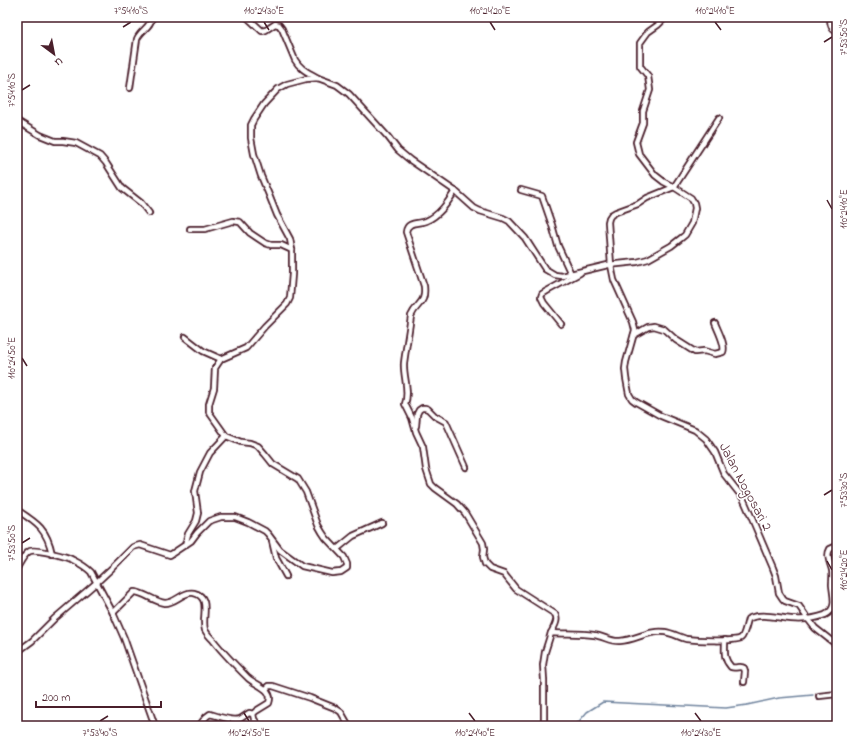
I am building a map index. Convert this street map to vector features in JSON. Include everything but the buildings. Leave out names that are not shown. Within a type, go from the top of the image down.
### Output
[{"type":"street","points":[[130,88],[137,39],[150,23],[152,17]]},
{"type":"street","points":[[247,17],[262,31],[275,24],[279,25],[282,28],[295,60],[305,71],[318,78],[337,85],[349,94],[398,150],[410,160],[455,190],[474,208],[509,221],[525,238],[545,269],[559,276],[648,259],[671,246],[686,235],[693,221],[695,208],[691,198],[664,182],[655,174],[638,154],[636,142],[643,124],[643,111],[650,90],[648,76],[640,66],[640,43],[648,32],[666,17]]},
{"type":"street","points":[[830,17],[830,24],[832,28],[837,31]]},
{"type":"street","points":[[17,652],[32,641],[133,547],[140,545],[170,554],[191,541],[209,521],[221,517],[235,518],[248,522],[265,531],[280,550],[302,566],[337,573],[347,568],[348,566],[346,561],[326,538],[318,525],[306,492],[298,479],[273,464],[258,446],[241,442],[226,436],[209,412],[209,404],[214,388],[214,368],[221,359],[246,348],[287,304],[290,298],[292,250],[290,239],[277,215],[261,176],[254,154],[251,138],[251,125],[264,104],[278,89],[287,84],[306,79],[318,78]]},
{"type":"street","points":[[674,187],[719,118]]},
{"type":"street","points":[[17,121],[40,135],[55,141],[76,143],[100,156],[122,188],[141,203],[149,213]]},
{"type":"street","name":"Jalan Nogosari 2","points":[[674,187],[647,198],[638,204],[616,212],[611,215],[608,222],[611,265],[614,280],[633,322],[634,330],[625,369],[628,388],[632,399],[636,402],[661,416],[695,430],[706,440],[715,452],[724,474],[738,492],[750,514],[776,576],[779,594],[785,601],[799,606],[808,619],[821,633],[837,645]]},
{"type":"street","points":[[455,190],[441,211],[426,221],[412,223],[406,229],[425,292],[424,297],[413,310],[411,316],[404,363],[407,396],[405,404],[423,447],[426,469],[431,484],[457,504],[465,513],[483,543],[485,564],[490,569],[504,574],[516,589],[557,616],[557,620],[545,652],[543,665],[544,726]]},
{"type":"street","points":[[521,190],[542,196],[558,246],[571,274]]},
{"type":"street","points":[[190,229],[205,229],[236,221],[240,222],[250,233],[265,243],[271,245],[281,245],[292,250]]},
{"type":"street","points":[[561,324],[544,303],[541,297],[542,294],[585,270]]},
{"type":"street","points":[[634,335],[651,326],[660,328],[692,350],[718,354],[723,352],[724,348],[715,323]]},
{"type":"street","points":[[185,337],[203,351],[221,359]]},
{"type":"street","points":[[416,432],[417,414],[419,410],[422,408],[428,409],[435,416],[446,422],[466,467]]},
{"type":"street","points":[[185,545],[188,534],[196,521],[198,513],[195,491],[200,472],[210,453],[226,436]]},
{"type":"street","points":[[17,510],[39,526],[50,542],[52,554]]},
{"type":"street","points":[[337,549],[353,536],[382,523]]},
{"type":"street","points":[[271,538],[276,558],[286,576]]},
{"type":"street","points":[[551,633],[586,634],[614,641],[626,640],[650,633],[663,632],[690,639],[738,640],[742,638],[750,617],[763,616],[808,619],[824,615],[833,608],[834,597],[832,574],[828,554],[830,549],[837,546]]},
{"type":"street","points":[[17,568],[25,555],[31,551],[36,551],[71,558],[91,572],[113,613],[126,645],[154,726]]},
{"type":"street","points":[[113,613],[134,592],[154,600],[167,603],[185,594],[194,593],[200,596],[205,602],[204,623],[207,633],[248,678],[266,689],[271,697],[268,704],[253,714],[249,713],[236,720],[210,714],[206,716],[199,726]]},
{"type":"street","points":[[725,640],[724,656],[731,667],[735,668],[740,666],[744,668],[744,682]]},
{"type":"street","points":[[266,689],[269,686],[273,686],[335,708],[341,712],[349,726]]},
{"type":"street","points":[[819,696],[837,694]]},
{"type":"street","points":[[253,714],[254,720],[259,726]]},
{"type":"waterway","points":[[575,726],[587,712],[603,702],[726,708],[779,698],[813,695]]}]
